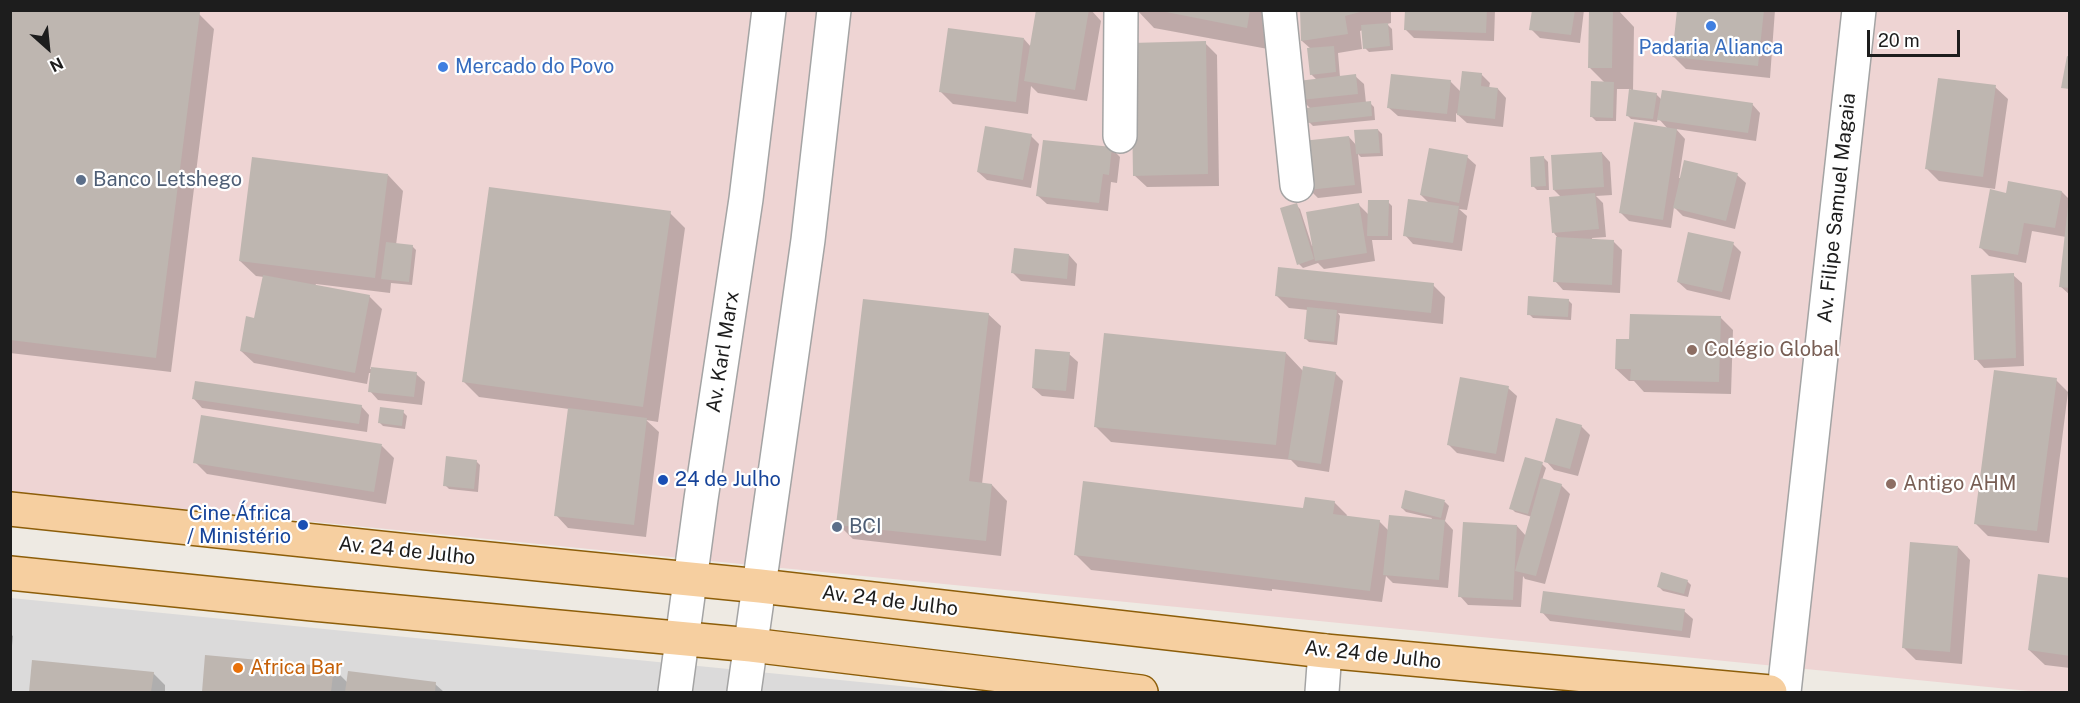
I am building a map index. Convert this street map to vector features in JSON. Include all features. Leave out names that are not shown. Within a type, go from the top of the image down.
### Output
[{"type":"main road","name":"Av. 24 de Julho","points":[[10,509],[760,586],[1325,651],[1770,693]]},
{"type":"main road","points":[[10,573],[324,606],[752,645],[1141,693]]},
{"type":"street","name":"Av. Karl Marx","points":[[675,693],[746,199],[769,10]]},
{"type":"street","points":[[744,693],[808,240],[834,10]]},
{"type":"street","points":[[1120,136],[1121,10]]},
{"type":"street","points":[[1279,10],[1297,184]]},
{"type":"street","name":"Av. Filipe Samuel Magaia","points":[[1784,693],[1859,10]]},
{"type":"street","points":[[1322,693],[1325,651]]},
{"type":"shaded area","points":[[10,11],[2069,11],[2069,692],[2039,692],[11,492]]},
{"type":"shaded area","points":[[11,598],[961,692],[11,692]]},
{"type":"building","points":[[10,10],[187,10],[200,12],[156,358],[10,340]]},
{"type":"building","points":[[1036,10],[1089,10],[1075,90],[1024,81]]},
{"type":"building","points":[[1156,10],[1250,10],[1247,28]]},
{"type":"building","points":[[1300,10],[1364,11],[1345,16],[1348,34],[1301,41]]},
{"type":"building","points":[[1405,10],[1487,10],[1486,33],[1404,30]]},
{"type":"building","points":[[1532,10],[1575,10],[1571,35],[1529,30]]},
{"type":"building","points":[[1589,10],[1613,10],[1612,68],[1588,68]]},
{"type":"building","points":[[1677,10],[1764,10],[1758,66],[1672,57]]},
{"type":"building","points":[[1388,23],[1390,46],[1363,49],[1361,25]]},
{"type":"building","points":[[948,28],[1024,38],[1016,102],[939,92]]},
{"type":"building","points":[[1206,41],[1208,174],[1133,176],[1131,43]]},
{"type":"building","points":[[1334,46],[1336,72],[1310,75],[1307,48]]},
{"type":"building","points":[[2067,56],[2070,57],[2070,89],[2061,88]]},
{"type":"building","points":[[1462,71],[1482,73],[1481,86],[1498,88],[1495,119],[1457,115]]},
{"type":"building","points":[[1356,74],[1358,94],[1301,100],[1298,81]]},
{"type":"building","points":[[1391,74],[1451,80],[1447,114],[1387,108]]},
{"type":"building","points":[[1938,78],[1996,85],[1983,177],[1925,169]]},
{"type":"building","points":[[1591,81],[1614,82],[1613,118],[1590,117]]},
{"type":"building","points":[[1629,89],[1657,93],[1653,119],[1626,116]]},
{"type":"building","points":[[1662,90],[1753,103],[1748,133],[1657,120]]},
{"type":"building","points":[[1371,101],[1372,116],[1307,123],[1306,108]]},
{"type":"building","points":[[1634,122],[1677,129],[1663,220],[1619,213]]},
{"type":"building","points":[[985,126],[1032,134],[1023,180],[977,172]]},
{"type":"building","points":[[1378,129],[1380,153],[1356,154],[1354,130]]},
{"type":"building","points":[[1349,136],[1355,185],[1308,190],[1302,141]]},
{"type":"building","points":[[1043,140],[1112,147],[1109,175],[1103,174],[1099,203],[1036,196]]},
{"type":"building","points":[[1429,148],[1468,155],[1459,203],[1420,195]]},
{"type":"building","points":[[1602,152],[1604,187],[1553,190],[1551,155]]},
{"type":"building","points":[[1544,156],[1546,186],[1531,187],[1530,157]]},
{"type":"building","points":[[252,157],[388,174],[375,278],[239,261]]},
{"type":"building","points":[[1684,160],[1738,173],[1726,221],[1673,208]]},
{"type":"building","points":[[2008,181],[2062,191],[2055,228],[2024,223],[2018,255],[1979,248],[1990,189],[2006,193]]},
{"type":"building","points":[[489,187],[671,211],[643,407],[462,382]]},
{"type":"building","points":[[1595,193],[1599,229],[1552,233],[1549,197]]},
{"type":"building","points":[[1408,199],[1459,206],[1453,243],[1403,236]]},
{"type":"building","points":[[1368,200],[1389,200],[1388,236],[1367,236]]},
{"type":"building","points":[[1297,203],[1314,259],[1297,265],[1280,208]]},
{"type":"building","points":[[1359,203],[1367,253],[1315,261],[1306,212]]},
{"type":"building","points":[[2068,206],[2070,206],[2070,288],[2059,287]]},
{"type":"building","points":[[1688,232],[1734,242],[1722,292],[1677,282]]},
{"type":"building","points":[[1556,237],[1614,240],[1612,285],[1553,282]]},
{"type":"building","points":[[386,242],[413,245],[409,282],[381,279]]},
{"type":"building","points":[[1014,248],[1069,254],[1067,279],[1011,273]]},
{"type":"building","points":[[1278,267],[1434,283],[1431,313],[1275,296]]},
{"type":"building","points":[[2014,273],[2016,358],[1974,360],[1971,275]]},
{"type":"building","points":[[263,275],[370,295],[355,373],[240,351],[246,316],[254,318]]},
{"type":"building","points":[[1528,296],[1569,299],[1568,317],[1527,315]]},
{"type":"building","points":[[863,299],[989,313],[969,481],[992,484],[986,541],[836,525]]},
{"type":"building","points":[[1307,307],[1337,310],[1334,342],[1304,339]]},
{"type":"building","points":[[1630,314],[1721,316],[1719,382],[1630,380],[1631,369],[1615,369],[1616,339],[1629,339]]},
{"type":"building","points":[[1104,333],[1286,352],[1276,445],[1094,427]]},
{"type":"building","points":[[1035,349],[1070,352],[1066,391],[1032,388]]},
{"type":"building","points":[[1303,366],[1336,372],[1321,464],[1288,459]]},
{"type":"building","points":[[371,367],[417,372],[414,397],[368,392]]},
{"type":"building","points":[[1994,370],[2057,378],[2037,531],[1974,524]]},
{"type":"building","points":[[1460,377],[1509,386],[1496,454],[1447,445]]},
{"type":"building","points":[[195,381],[362,405],[359,424],[192,399]]},
{"type":"building","points":[[380,407],[404,410],[402,426],[378,423]]},
{"type":"building","points":[[568,408],[647,418],[634,525],[554,516]]},
{"type":"building","points":[[201,415],[382,444],[374,492],[193,463]]},
{"type":"building","points":[[1556,418],[1582,425],[1570,469],[1544,462]]},
{"type":"building","points":[[446,456],[477,460],[474,489],[443,486]]},
{"type":"building","points":[[1525,457],[1543,462],[1528,514],[1509,509]]},
{"type":"building","points":[[1541,478],[1562,484],[1536,576],[1515,571]]},
{"type":"building","points":[[1083,481],[1303,508],[1305,497],[1335,501],[1333,514],[1380,520],[1370,591],[1074,555]]},
{"type":"building","points":[[1405,490],[1445,500],[1441,518],[1401,508]]},
{"type":"building","points":[[1389,515],[1445,520],[1439,580],[1383,575]]},
{"type":"building","points":[[1463,522],[1517,525],[1513,600],[1458,597]]},
{"type":"building","points":[[1910,542],[1958,546],[1950,652],[1902,648]]},
{"type":"building","points":[[1661,572],[1688,580],[1684,594],[1657,587]]},
{"type":"building","points":[[2038,574],[2070,578],[2070,656],[2028,650]]},
{"type":"building","points":[[1543,591],[1685,609],[1682,631],[1540,613]]},
{"type":"building","points":[[205,655],[334,667],[331,692],[202,692]]},
{"type":"building","points":[[32,660],[154,672],[151,692],[29,692]]},
{"type":"building","points":[[348,671],[436,682],[435,692],[345,692]]},
{"type":"place","name":"Padaria Alianca","points":[[1711,26]]},
{"type":"place","name":"Mercado do Povo","points":[[443,67]]},
{"type":"place","name":"Banco Letshego","points":[[81,180]]},
{"type":"place","name":"Colégio Global","points":[[1692,350]]},
{"type":"place","name":"24 de Julho","points":[[663,480]]},
{"type":"place","name":"Antigo AHM","points":[[1891,484]]},
{"type":"place","name":"Cine África / Ministério","points":[[303,525]]},
{"type":"place","name":"BCI","points":[[837,527]]},
{"type":"place","name":"Africa Bar","points":[[238,668]]}]
